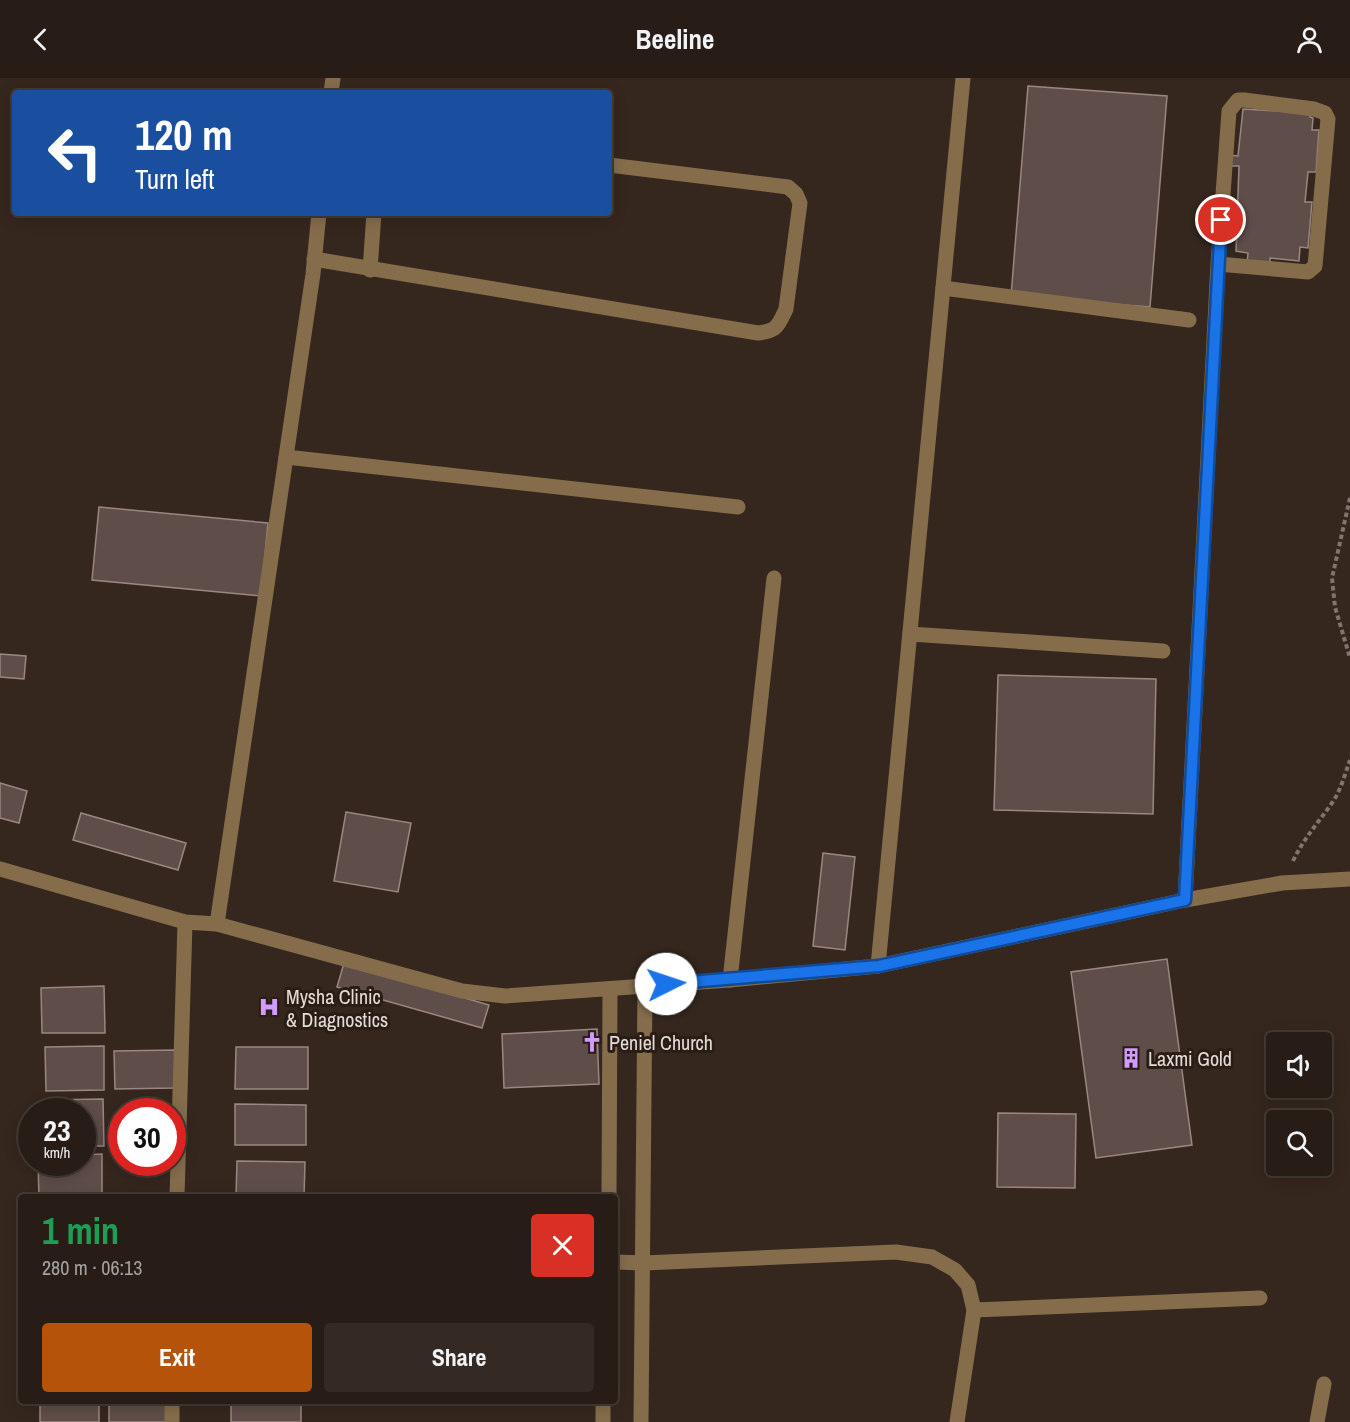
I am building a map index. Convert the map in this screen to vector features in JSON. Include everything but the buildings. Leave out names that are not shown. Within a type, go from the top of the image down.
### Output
[{"type":"street","points":[[879,966],[963,78]]},
{"type":"street","points":[[1185,900],[1218,264],[1229,111],[1238,100],[1244,100],[1314,109],[1325,113],[1328,119],[1315,267],[1308,272],[1218,264]]},
{"type":"street","points":[[315,260],[758,333],[772,332],[780,324],[786,309],[800,203],[796,194],[788,187],[612,165]]},
{"type":"street","points":[[217,924],[315,260],[319,216]]},
{"type":"street","points":[[370,270],[374,216]]},
{"type":"street","points":[[943,288],[1189,320]]},
{"type":"street","points":[[286,457],[738,507]]},
{"type":"street","points":[[730,980],[774,578]]},
{"type":"street","points":[[910,634],[1163,651]]},
{"type":"street","points":[[0,869],[185,922],[217,924],[462,991],[505,996],[730,980],[879,966],[1185,900],[1282,883],[1350,879]]},
{"type":"street","points":[[177,1194],[185,922]]},
{"type":"street","points":[[641,1422],[645,986]]},
{"type":"street","points":[[609,1194],[610,988]]},
{"type":"street","points":[[618,1262],[644,1263],[896,1251],[932,1257],[955,1270],[968,1285],[974,1310],[957,1422]]},
{"type":"street","points":[[974,1310],[1260,1298]]},
{"type":"street","points":[[1317,1422],[1324,1384]]},
{"type":"street","points":[[172,1404],[172,1422]]},
{"type":"street","points":[[603,1404],[603,1422]]},
{"type":"path","points":[[1350,498],[1332,578],[1335,608],[1350,658]]},
{"type":"path","points":[[1282,883],[1303,840],[1333,801],[1350,760]]},
{"type":"place","name":"Mysha Clinic & Diagnostics","points":[[269,1007]]},
{"type":"place","name":"Peniel Church","points":[[592,1042]]},
{"type":"place","name":"Laxmi Gold","points":[[1131,1058]]},
{"type":"route","points":[[666,984],[879,966],[1185,900],[1221,220]]}]
